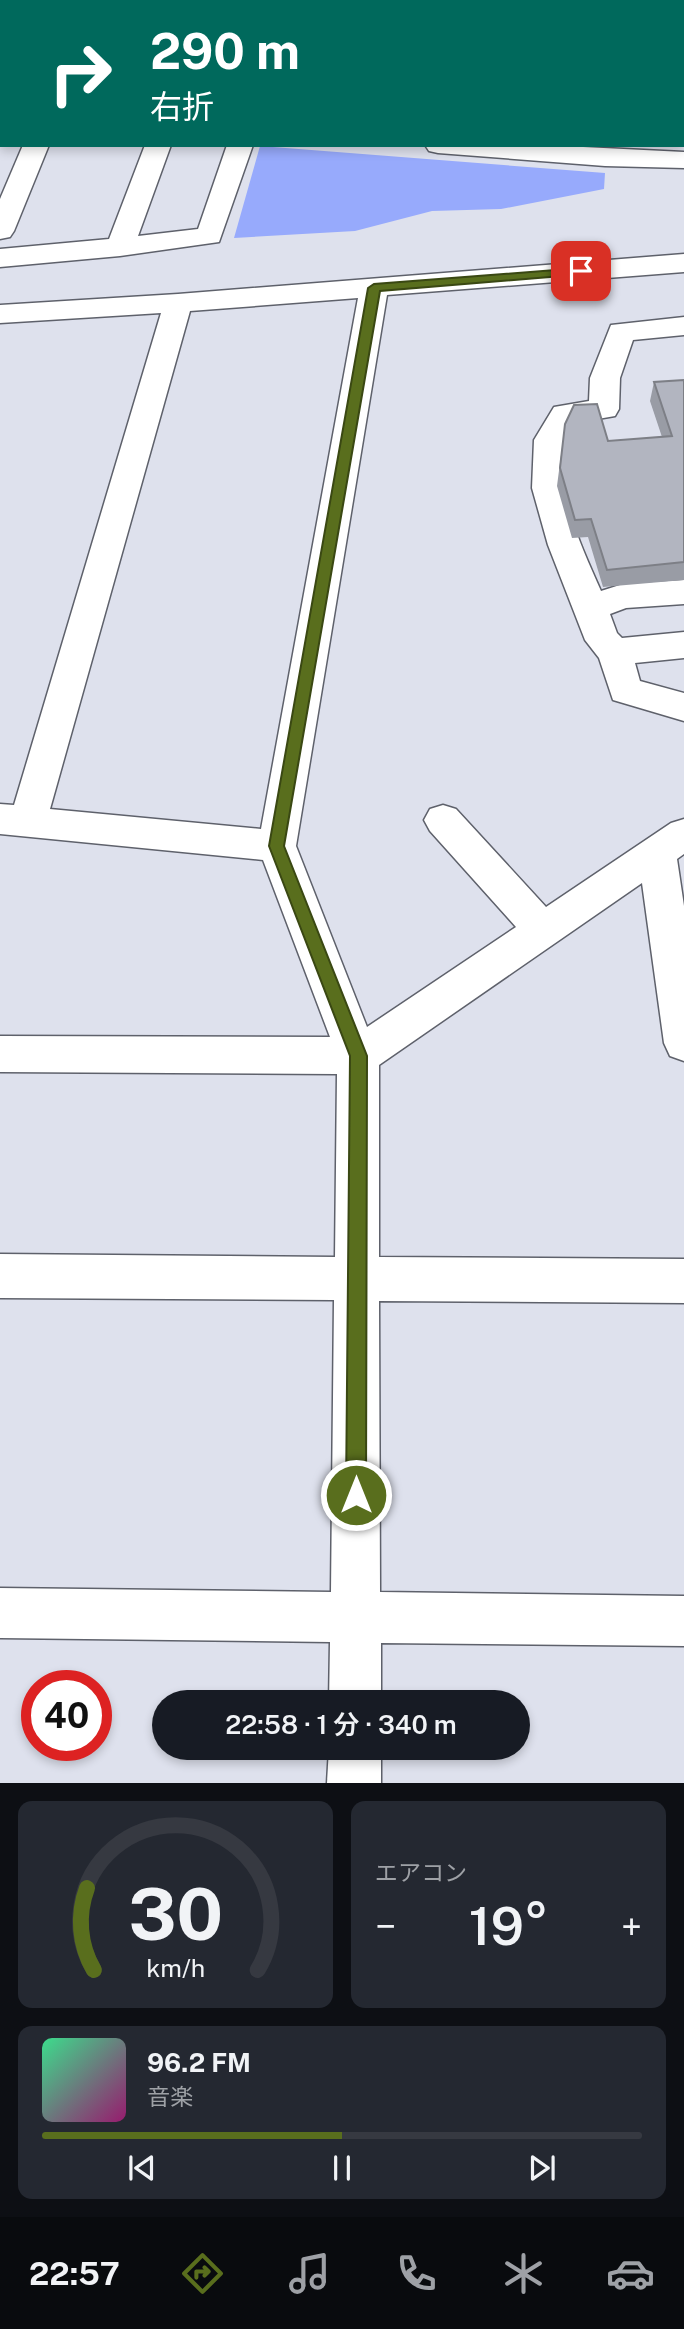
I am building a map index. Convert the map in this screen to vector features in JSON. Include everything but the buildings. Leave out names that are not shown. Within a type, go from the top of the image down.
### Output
[{"type":"street","points":[[0,231],[35,147]]},
{"type":"street","points":[[120,247],[158,147]]},
{"type":"street","points":[[0,258],[209,236],[239,147]]},
{"type":"street","points":[[486,147],[606,151],[684,160]]},
{"type":"street","points":[[0,314],[178,303],[684,263]]},
{"type":"street","points":[[355,1690],[358,1056],[276,846],[374,288]]},
{"type":"street","points":[[178,303],[14,821],[276,846]]},
{"type":"street","points":[[684,326],[621,332],[606,378],[604,409],[565,414],[550,440],[548,488],[564,545],[602,640],[615,652],[625,690],[684,707]]},
{"type":"street","points":[[591,608],[623,596],[684,592]]},
{"type":"street","points":[[615,652],[684,645]]},
{"type":"street","points":[[443,820],[542,930]]},
{"type":"street","points":[[0,1054],[358,1056],[671,843]]},
{"type":"street","points":[[671,843],[684,1043]]},
{"type":"street","points":[[0,1276],[684,1281]]},
{"type":"street","points":[[0,1613],[355,1620],[684,1621]]},
{"type":"street","points":[[354,1783],[355,1760]]},
{"type":"water","points":[[260,147],[605,173],[604,189],[501,209],[432,211],[355,231],[234,238]]},
{"type":"route","points":[[356,1495],[358,1056],[276,846],[374,288],[581,271]]}]
